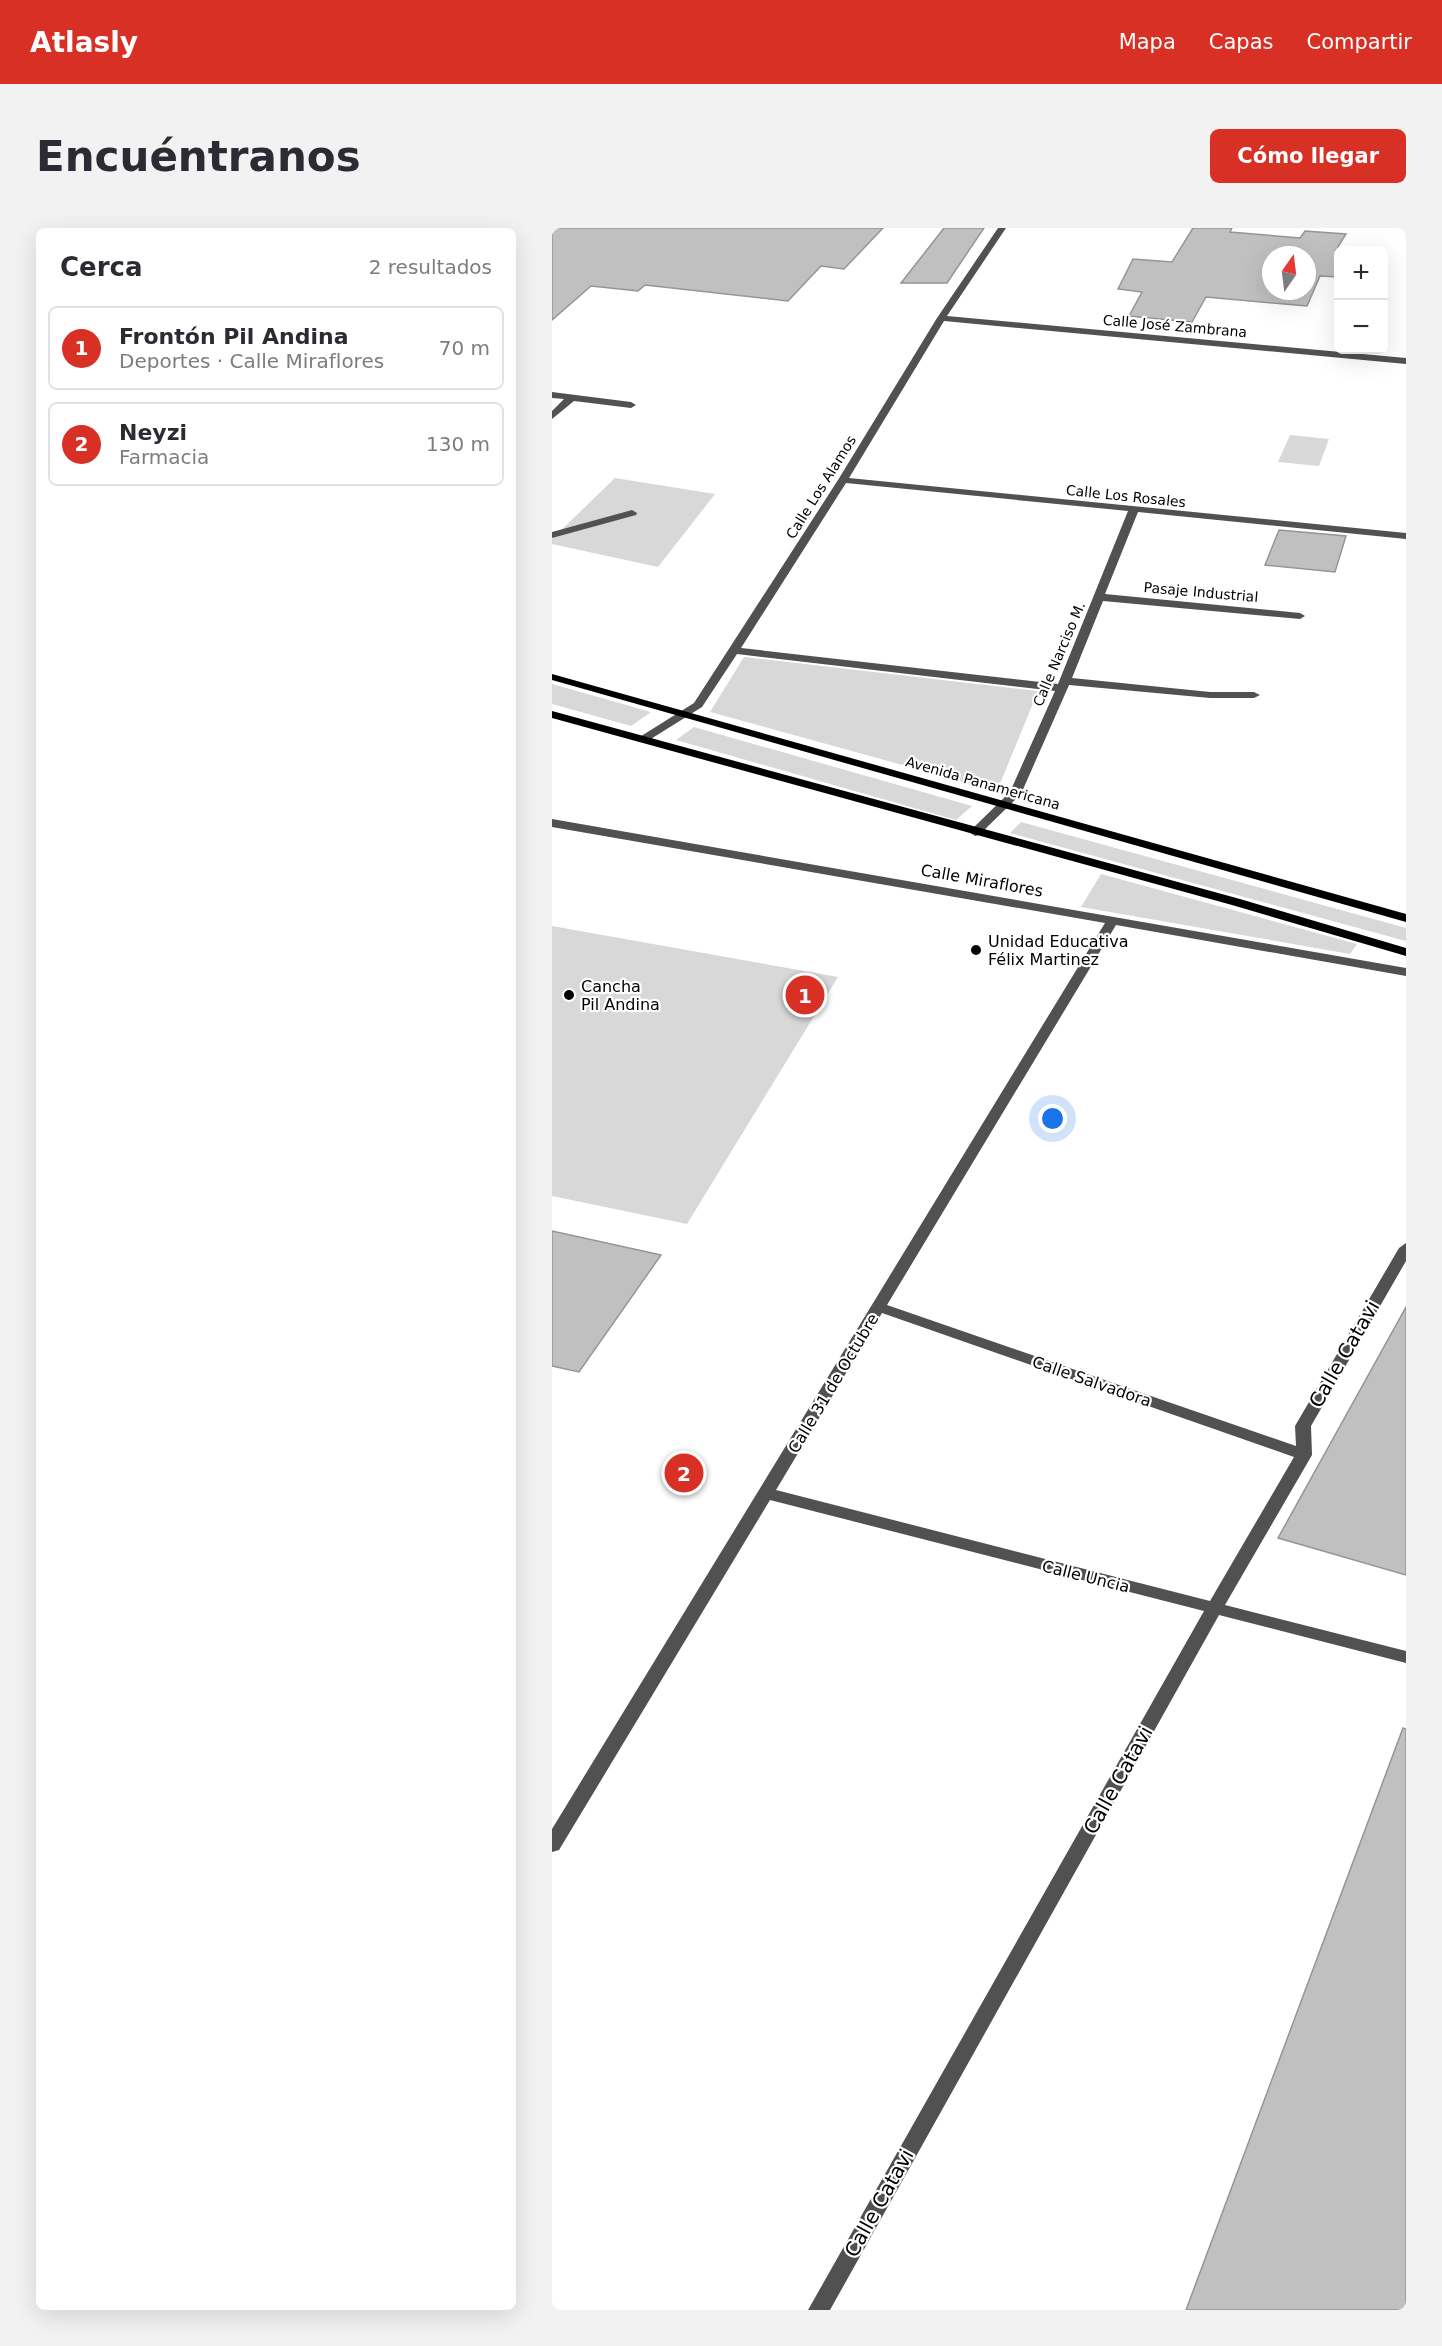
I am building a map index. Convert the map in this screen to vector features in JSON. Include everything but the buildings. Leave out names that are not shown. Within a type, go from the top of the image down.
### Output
[{"type":"main road","name":"Avenida Panamericana","points":[[552,677],[1406,918]]},
{"type":"main road","points":[[552,714],[1224,899],[1406,952]]},
{"type":"street","name":"Calle Los Alamos","points":[[642,740],[698,705],[843,480],[941,318],[1002,228]]},
{"type":"street","name":"Calle José Zambrana","points":[[941,318],[1406,361]]},
{"type":"street","points":[[552,395],[631,405]]},
{"type":"street","points":[[552,416],[572,397]]},
{"type":"street","name":"Calle Los Rosales","points":[[843,480],[1406,536]]},
{"type":"street","name":"Calle Narciso M.","points":[[975,832],[1015,794],[1064,685],[1134,510]]},
{"type":"street","points":[[552,535],[632,513]]},
{"type":"street","name":"Pasaje Industrial","points":[[1099,597],[1300,616]]},
{"type":"street","points":[[733,650],[1064,685],[1210,696],[1254,695]]},
{"type":"street","name":"Calle Miraflores","points":[[552,823],[1406,972]]},
{"type":"street","name":"Calle 31 de Octubre","points":[[552,1845],[1113,920]]},
{"type":"street","name":"Calle Catavi","points":[[819,2310],[1214,1609],[1304,1455],[1303,1426],[1406,1248]]},
{"type":"street","name":"Calle Salvadora","points":[[879,1308],[1304,1455]]},
{"type":"street","name":"Calle Uncia","points":[[765,1493],[1406,1657]]},
{"type":"shaded area","points":[[1290,435],[1329,439],[1319,466],[1278,462]]},
{"type":"shaded area","points":[[615,478],[715,494],[658,567],[552,544],[552,539]]},
{"type":"shaded area","points":[[744,657],[1038,691],[997,791],[710,712]]},
{"type":"shaded area","points":[[552,684],[651,712],[631,726],[552,704]]},
{"type":"shaded area","points":[[694,727],[972,806],[956,820],[676,740]]},
{"type":"shaded area","points":[[1021,822],[1406,928],[1406,941],[1010,833]]},
{"type":"shaded area","points":[[1101,874],[1357,944],[1350,954],[1081,907]]},
{"type":"shaded area","points":[[552,926],[838,977],[687,1224],[552,1196]]},
{"type":"place","name":"Unidad Educativa Félix Martinez","points":[[976,950]]},
{"type":"place","name":"Cancha Pil Andina","points":[[569,995]]},
{"type":"place","name":"Frontón Pil Andina","points":[[805,995]]},
{"type":"place","name":"Neyzi","points":[[684,1473]]}]
